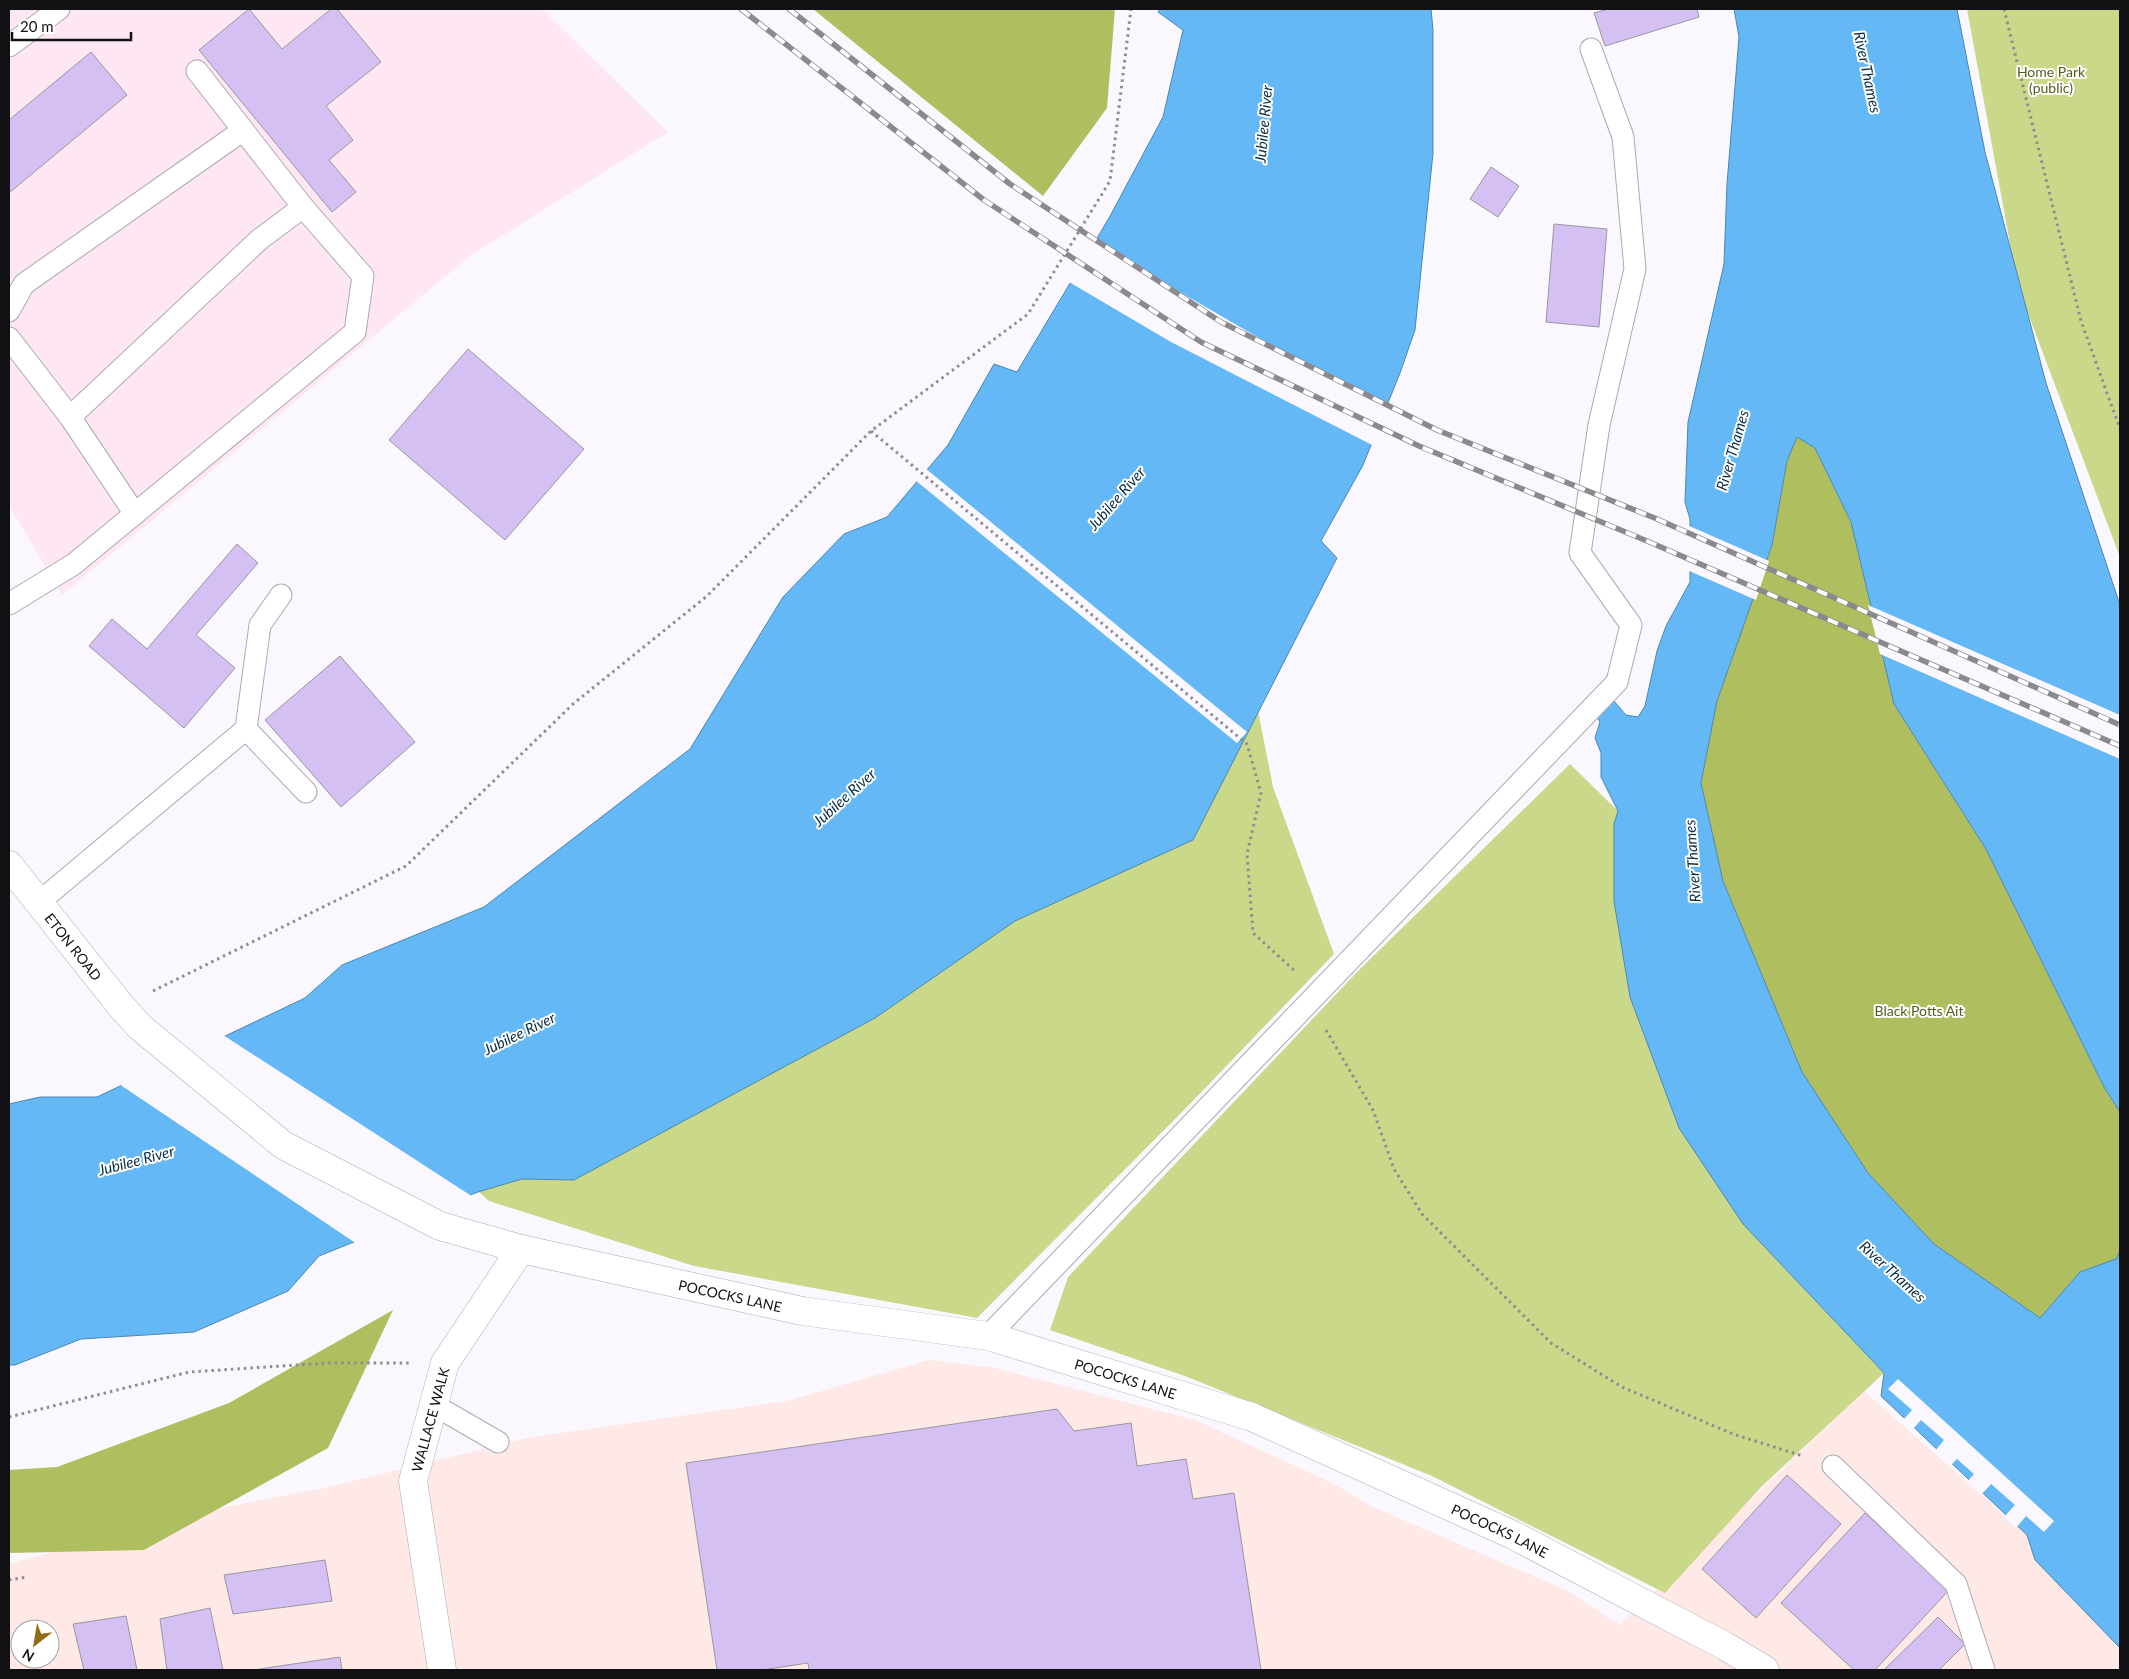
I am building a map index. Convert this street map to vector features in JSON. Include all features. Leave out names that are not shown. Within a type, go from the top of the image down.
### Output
[{"type":"main road","name":"ETON ROAD","points":[[9,865],[121,1006],[140,1027],[283,1145],[440,1226]]},
{"type":"main road","name":"POCOCKS LANE","points":[[440,1226],[520,1249],[802,1311],[988,1336],[1252,1417],[1513,1535],[1716,1641],[1764,1670]]},
{"type":"main road","name":"WALLACE WALK","points":[[442,1670],[413,1481],[445,1363],[520,1249]]},
{"type":"lane","points":[[9,46],[59,9]]},
{"type":"lane","points":[[988,1336],[1617,682],[1631,625],[1580,553],[1599,425],[1635,269],[1623,137],[1591,49]]},
{"type":"lane","points":[[9,604],[74,564],[355,332],[363,276],[303,207],[196,71]]},
{"type":"lane","points":[[9,311],[24,284],[242,131]]},
{"type":"lane","points":[[70,416],[260,238],[303,207]]},
{"type":"lane","points":[[9,338],[70,416],[135,514]]},
{"type":"lane","points":[[38,903],[246,729],[260,625],[281,595]]},
{"type":"lane","points":[[246,729],[306,792]]},
{"type":"lane","points":[[434,1405],[498,1442]]},
{"type":"lane","points":[[1833,1466],[1956,1584],[1984,1670]]},
{"type":"path","points":[[121,1006],[406,866],[573,704],[707,596],[871,430],[1028,314],[1110,181],[1131,9]]},
{"type":"path","points":[[2004,9],[2081,321],[2120,429]]},
{"type":"path","points":[[871,430],[1247,744],[1261,793],[1247,854],[1253,933],[1318,992],[1326,1031],[1373,1110],[1394,1169],[1422,1214],[1551,1343],[1622,1387],[1733,1434],[1833,1466]]},
{"type":"path","points":[[9,1416],[189,1372],[328,1363],[445,1363]]},
{"type":"path","points":[[9,1580],[28,1577]]},
{"type":"shaded area","points":[[9,9],[542,9],[668,132],[470,256],[62,595],[9,506]]},
{"type":"shaded area","points":[[929,1360],[995,1368],[1198,1421],[1334,1484],[1373,1507],[1568,1591],[1620,1625],[1864,1391],[2027,1535],[2035,1560],[2120,1648],[2120,1670],[9,1670],[9,1564],[195,1513],[329,1487],[532,1437],[787,1401]]},
{"type":"green space","points":[[813,9],[1115,9],[1107,108],[1043,196]]},
{"type":"green space","name":"Home Park (public)","points":[[1967,9],[2120,9],[2120,557],[2018,287]]},
{"type":"green space","name":"Black Potts Ait","points":[[1797,437],[1815,448],[1851,522],[1894,704],[1986,849],[2104,1087],[2120,1112],[2120,1251],[2116,1259],[2080,1272],[2040,1318],[1934,1244],[1868,1173],[1802,1072],[1723,881],[1701,783],[1717,701],[1772,545],[1787,461]]},
{"type":"green space","points":[[1258,711],[1273,787],[1334,954],[1187,1107],[977,1318],[694,1266],[489,1201],[479,1192],[522,1179],[574,1180],[875,1018],[1015,921],[1193,840]]},
{"type":"green space","points":[[1570,764],[1618,811],[1614,824],[1614,901],[1630,997],[1679,1128],[1743,1224],[1884,1373],[1761,1487],[1665,1593],[1432,1476],[1185,1376],[1050,1330],[1068,1277],[1359,970]]},
{"type":"green space","points":[[393,1310],[328,1448],[144,1550],[9,1553],[9,1470],[57,1467],[229,1403]]},
{"type":"water","name":"Jubilee River","points":[[1160,9],[1431,9],[1433,30],[1433,153],[1415,330],[1363,465],[1321,541],[1337,558],[1193,840],[1015,921],[875,1018],[574,1180],[522,1179],[478,1192],[319,1256],[288,1291],[194,1332],[81,1339],[15,1365],[9,1365],[9,1104],[40,1097],[97,1097],[305,998],[342,965],[484,907],[690,749],[783,597],[844,534],[887,517],[948,445],[994,364],[1017,372],[1109,218],[1163,117],[1183,30],[1158,12]]},
{"type":"water","name":"River Thames","points":[[1734,9],[1957,9],[1985,152],[2046,383],[2120,605],[2120,1112],[2104,1087],[1986,849],[1894,704],[1851,522],[1815,448],[1797,437],[1787,461],[1772,545],[1717,701],[1701,783],[1723,881],[1802,1072],[1868,1173],[1934,1244],[2040,1318],[2080,1272],[2116,1259],[2120,1251],[2120,1648],[2035,1560],[2027,1535],[1881,1396],[1884,1373],[1743,1224],[1679,1128],[1630,997],[1614,901],[1614,824],[1618,811],[1601,777],[1601,753],[1595,738],[1600,722],[1597,717],[1613,700],[1626,715],[1638,717],[1645,706],[1657,651],[1666,626],[1690,582],[1690,519],[1685,502],[1688,422],[1724,264],[1727,184],[1739,37]]},
{"type":"pier","points":[[1092,241],[1278,349],[1390,404],[1374,446],[1171,342],[1069,282]]},
{"type":"pier","points":[[925,468],[1247,732],[1237,743],[915,480]]},
{"type":"pier","points":[[1687,525],[1769,561],[1756,600],[1687,570]]},
{"type":"pier","points":[[1868,605],[2120,715],[2120,759],[1880,654]]},
{"type":"pier","points":[[223,1035],[473,1197],[357,1244],[119,1084]]},
{"type":"pier","points":[[1898,1379],[2054,1521],[2044,1532],[2026,1516],[2016,1528],[2004,1517],[2015,1505],[1991,1484],[1981,1495],[1967,1482],[1974,1474],[1957,1459],[1950,1466],[1935,1451],[1944,1440],[1921,1420],[1912,1430],[1902,1421],[1912,1410],[1888,1389]]},
{"type":"building","points":[[249,9],[282,49],[331,9],[337,9],[381,62],[326,106],[353,140],[329,160],[356,192],[332,212],[199,50]]},
{"type":"building","points":[[1608,9],[1697,9],[1699,17],[1605,46],[1594,13]]},
{"type":"building","points":[[91,52],[127,95],[9,193],[9,120]]},
{"type":"building","points":[[1491,167],[1519,186],[1498,217],[1470,199]]},
{"type":"building","points":[[1554,224],[1607,229],[1599,327],[1546,322]]},
{"type":"building","points":[[468,349],[584,449],[505,540],[389,440]]},
{"type":"building","points":[[237,544],[258,563],[196,635],[235,668],[184,728],[89,646],[112,619],[147,649]]},
{"type":"building","points":[[340,656],[415,742],[341,807],[265,720]]},
{"type":"building","points":[[1057,1409],[1074,1431],[1131,1423],[1137,1466],[1186,1459],[1193,1499],[1234,1493],[1261,1670],[809,1670],[808,1663],[762,1670],[717,1670],[686,1463]]},
{"type":"building","points":[[1787,1475],[1841,1524],[1756,1618],[1702,1569]]},
{"type":"building","points":[[1865,1513],[1949,1590],[1875,1670],[1854,1670],[1781,1603]]},
{"type":"building","points":[[325,1560],[332,1601],[233,1614],[224,1575]]},
{"type":"building","points":[[210,1608],[223,1670],[167,1670],[160,1619]]},
{"type":"building","points":[[126,1616],[137,1670],[84,1670],[73,1624]]},
{"type":"building","points":[[1938,1617],[1965,1644],[1939,1670],[1884,1670]]},
{"type":"building","points":[[340,1657],[342,1670],[253,1670]]},
{"type":"railway","points":[[741,9],[984,200],[1201,342],[1419,446],[1647,541],[2120,746]]},
{"type":"railway","points":[[789,9],[1010,184],[1221,322],[1437,430],[1657,519],[2120,725]]}]
